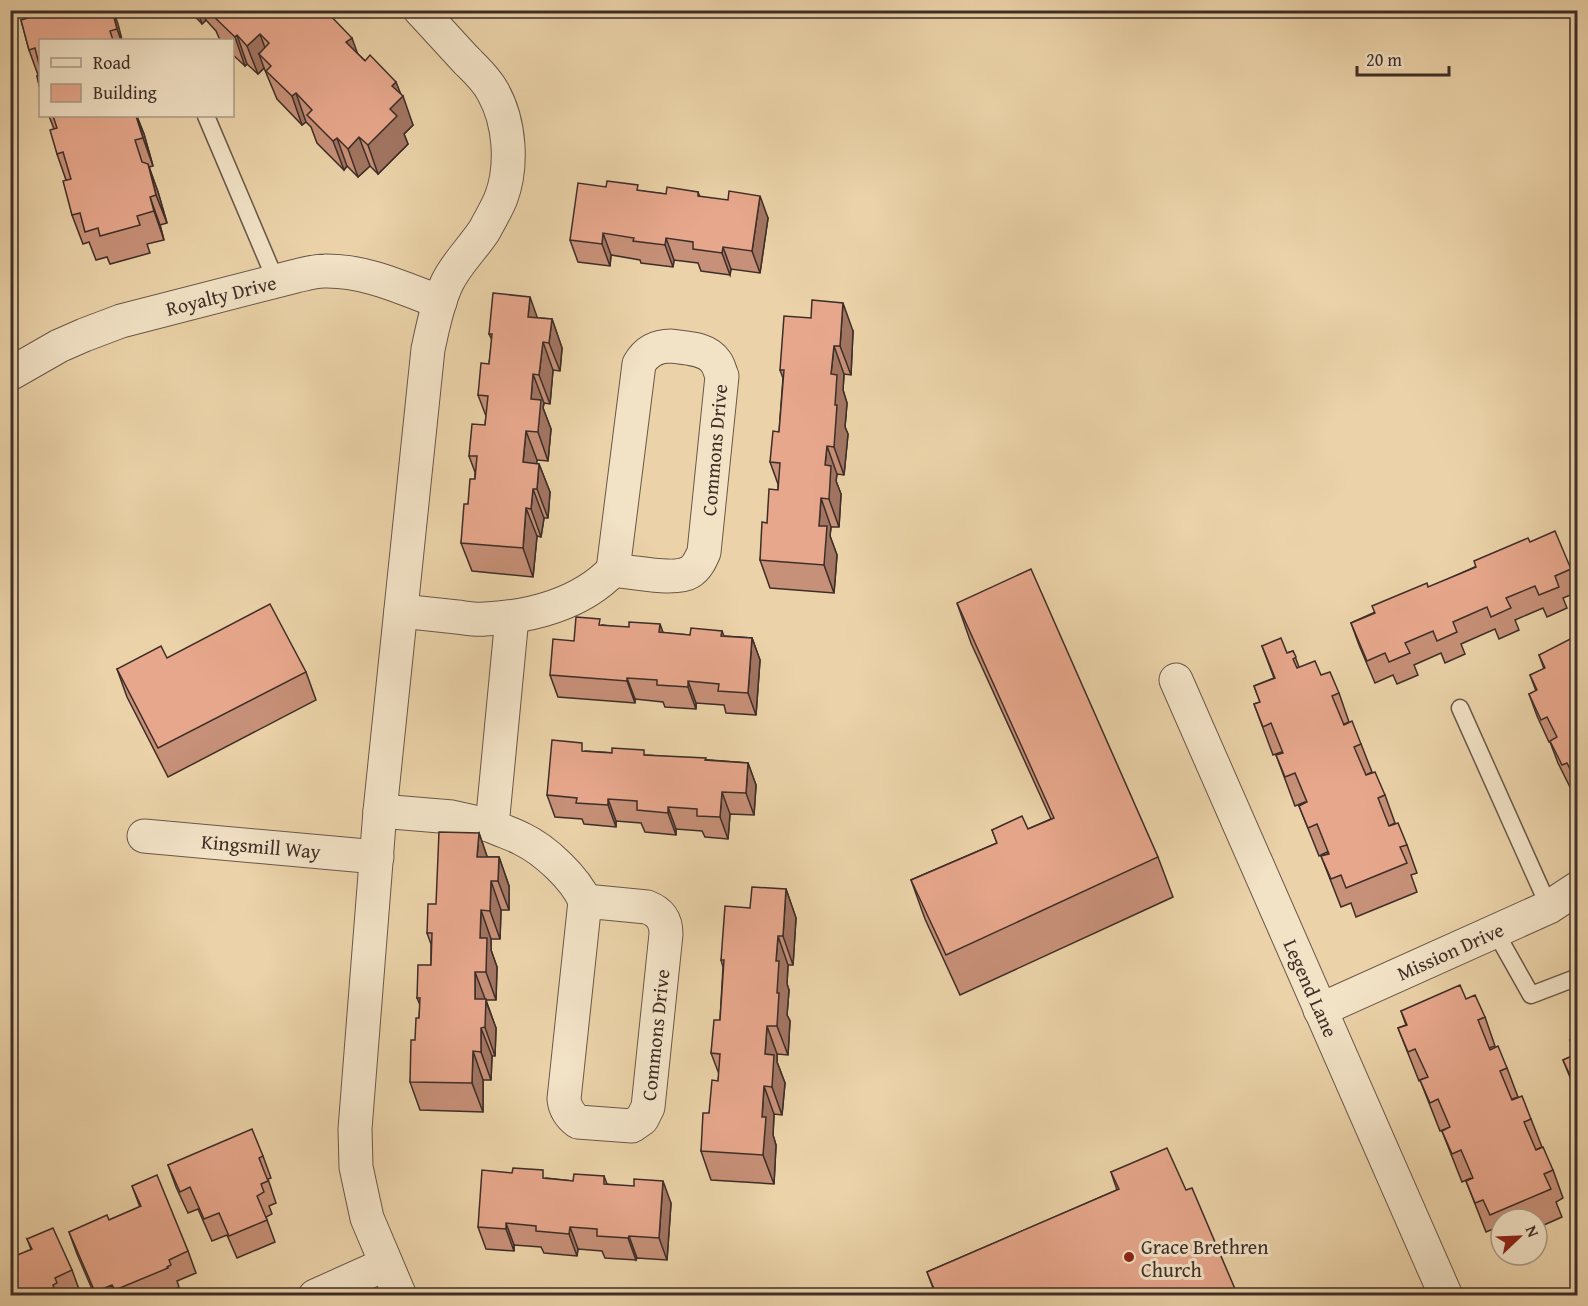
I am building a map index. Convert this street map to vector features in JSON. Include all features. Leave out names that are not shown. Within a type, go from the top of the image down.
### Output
[{"type":"street","points":[[400,1296],[367,1218],[356,1167],[355,1129],[380,811],[428,349],[433,321],[447,282],[484,230],[501,198],[508,158],[507,131],[494,92],[420,10]]},
{"type":"street","name":"Royalty Drive","points":[[10,374],[59,346],[99,329],[144,314],[322,271],[357,273],[440,302]]},
{"type":"street","name":"Commons Drive","points":[[661,347],[699,350],[716,361],[722,376],[704,552],[696,567],[682,576],[613,570],[639,364],[646,354],[661,347]]},
{"type":"street","points":[[401,611],[483,619],[533,613],[560,604],[595,585],[613,570]]},
{"type":"street","points":[[492,826],[512,617]]},
{"type":"street","name":"Legend Lane","points":[[1176,680],[1446,1296]]},
{"type":"street","points":[[380,811],[452,817],[492,826],[523,839],[547,855],[562,869],[583,895],[585,901]]},
{"type":"street","name":"Kingsmill Way","points":[[144,836],[377,857]]},
{"type":"street","name":"Mission Drive","points":[[1320,1010],[1549,907],[1578,888]]},
{"type":"street","name":"Commons Drive","points":[[585,901],[647,907],[656,910],[664,920],[666,934],[648,1107],[642,1119],[627,1127],[578,1122],[571,1117],[565,1107],[585,901]]},
{"type":"street","points":[[315,1296],[386,1264]]},
{"type":"lane","points":[[206,117],[276,281]]},
{"type":"lane","points":[[1460,708],[1549,907]]},
{"type":"lane","points":[[1495,931],[1532,995],[1578,977]]},
{"type":"building","points":[[25,10],[112,10],[117,29],[110,31],[113,39],[39,39],[39,64],[35,48],[29,50],[21,20],[28,18]]},
{"type":"building","points":[[212,10],[294,10],[300,16],[306,10],[325,10],[352,38],[346,42],[365,61],[370,55],[396,82],[392,86],[403,96],[390,109],[397,116],[368,145],[359,137],[348,149],[337,138],[333,141],[307,115],[312,110],[296,93],[292,96],[266,71],[271,66],[259,54],[269,43],[260,34],[247,46],[210,13]]},
{"type":"building","points":[[53,117],[136,117],[143,138],[135,140],[142,162],[148,164],[156,195],[150,197],[154,211],[137,216],[140,225],[100,236],[98,228],[85,232],[80,213],[72,215],[63,181],[71,179],[63,152],[57,154],[50,130],[57,128]]},
{"type":"building","points":[[607,181],[638,185],[637,190],[666,194],[667,187],[698,192],[698,196],[728,200],[729,191],[760,196],[752,251],[723,247],[722,253],[693,249],[693,242],[666,238],[665,245],[633,241],[634,238],[603,233],[602,244],[570,240],[578,183],[606,187]]},
{"type":"building","points":[[493,293],[530,297],[528,317],[552,319],[549,343],[543,342],[539,375],[533,374],[531,399],[541,400],[538,432],[526,431],[523,462],[539,464],[537,489],[533,489],[531,509],[526,508],[523,548],[461,543],[464,504],[468,504],[470,479],[475,479],[477,456],[469,456],[472,424],[485,425],[488,396],[478,395],[481,363],[489,364]]},
{"type":"building","points":[[812,300],[843,303],[840,346],[834,346],[831,374],[837,375],[835,405],[837,405],[834,447],[827,446],[825,465],[831,466],[829,499],[821,498],[819,526],[827,526],[824,565],[760,560],[762,522],[767,523],[769,489],[778,490],[780,463],[770,462],[773,431],[779,432],[784,370],[780,370],[784,316],[811,318]]},
{"type":"building","points":[[1555,531],[1571,569],[1555,576],[1559,587],[1539,595],[1535,586],[1506,598],[1511,608],[1491,617],[1487,607],[1453,622],[1457,632],[1437,641],[1433,631],[1405,643],[1410,653],[1389,662],[1385,653],[1367,661],[1351,623],[1375,613],[1372,606],[1427,583],[1428,587],[1476,567],[1474,561],[1528,538],[1530,542]]},
{"type":"building","points":[[1031,569],[1158,857],[946,955],[911,880],[997,843],[992,830],[1022,816],[1028,829],[1054,818],[957,603]]},
{"type":"building","points":[[270,604],[306,672],[158,748],[117,669],[161,646],[167,658]]},
{"type":"building","points":[[576,617],[600,619],[599,625],[629,627],[629,622],[660,624],[659,632],[690,635],[691,628],[722,631],[721,636],[752,638],[748,693],[718,691],[719,684],[688,681],[688,687],[657,685],[657,680],[627,678],[627,681],[550,675],[553,639],[574,641]]},
{"type":"building","points":[[1576,636],[1578,640],[1578,778],[1575,779],[1567,763],[1562,765],[1550,741],[1557,737],[1547,717],[1541,720],[1529,694],[1537,690],[1530,675],[1545,668],[1539,655]]},
{"type":"building","points":[[1281,638],[1287,653],[1293,651],[1296,657],[1293,659],[1297,668],[1315,661],[1321,675],[1330,672],[1339,693],[1332,696],[1344,725],[1352,721],[1361,744],[1354,747],[1366,775],[1375,772],[1385,795],[1378,798],[1389,826],[1398,823],[1407,845],[1400,847],[1407,863],[1346,888],[1341,875],[1331,879],[1321,856],[1329,854],[1317,824],[1308,828],[1299,806],[1307,802],[1295,773],[1285,777],[1276,755],[1283,753],[1271,723],[1263,727],[1254,704],[1260,702],[1254,686],[1275,678],[1262,646]]},
{"type":"building","points":[[552,740],[582,743],[582,751],[612,753],[612,748],[644,750],[644,755],[748,763],[746,793],[722,792],[720,817],[697,816],[697,809],[668,807],[668,813],[637,810],[637,801],[608,799],[608,805],[576,803],[577,798],[547,795]]},
{"type":"building","points":[[439,832],[479,833],[477,857],[499,857],[498,881],[491,881],[490,911],[481,910],[480,938],[487,938],[486,972],[475,972],[475,999],[486,999],[485,1027],[481,1028],[481,1052],[473,1051],[472,1083],[410,1082],[411,1040],[415,1040],[416,1018],[419,1018],[418,965],[431,965],[432,933],[427,933],[428,904],[436,904]]},
{"type":"building","points":[[752,887],[786,889],[783,936],[778,936],[776,961],[779,961],[777,1026],[767,1026],[765,1054],[774,1055],[772,1087],[764,1086],[762,1117],[766,1117],[763,1155],[701,1151],[703,1113],[709,1113],[712,1080],[718,1081],[720,1054],[711,1053],[714,1020],[720,1020],[725,906],[750,908]]},
{"type":"building","points":[[1460,985],[1466,999],[1475,995],[1485,1017],[1478,1020],[1490,1050],[1498,1046],[1507,1068],[1500,1071],[1512,1100],[1522,1096],[1531,1119],[1524,1122],[1536,1150],[1543,1147],[1553,1170],[1544,1174],[1551,1189],[1509,1207],[1489,1207],[1489,1213],[1483,1200],[1475,1203],[1466,1181],[1473,1178],[1461,1150],[1452,1154],[1442,1131],[1450,1127],[1438,1099],[1430,1103],[1420,1080],[1428,1077],[1415,1049],[1408,1052],[1398,1028],[1407,1025],[1401,1011]]},
{"type":"building","points":[[1578,1037],[1578,1093],[1563,1060],[1576,1054],[1570,1040]]},
{"type":"building","points":[[252,1129],[263,1156],[259,1158],[268,1181],[261,1184],[264,1192],[257,1196],[267,1220],[229,1236],[219,1213],[204,1219],[190,1187],[180,1192],[168,1165]]},
{"type":"building","name":"Grace Brethren Church","points":[[1167,1148],[1186,1190],[1192,1188],[1238,1296],[937,1296],[927,1272],[1119,1189],[1111,1172]]},
{"type":"building","points":[[513,1168],[543,1170],[543,1178],[573,1181],[574,1174],[604,1176],[604,1184],[634,1186],[634,1179],[663,1181],[659,1238],[597,1236],[597,1229],[570,1227],[569,1234],[536,1231],[536,1226],[506,1223],[506,1229],[478,1227],[482,1170],[512,1173]]},
{"type":"building","points":[[157,1175],[188,1251],[169,1260],[171,1265],[168,1268],[115,1290],[112,1285],[95,1292],[69,1232],[107,1215],[109,1220],[141,1206],[132,1186]]},
{"type":"building","points":[[53,1228],[72,1270],[55,1278],[57,1283],[53,1285],[57,1296],[10,1296],[10,1258],[32,1249],[27,1239]]},
{"type":"place","name":"Grace Brethren Church","points":[[1129,1257]]}]
